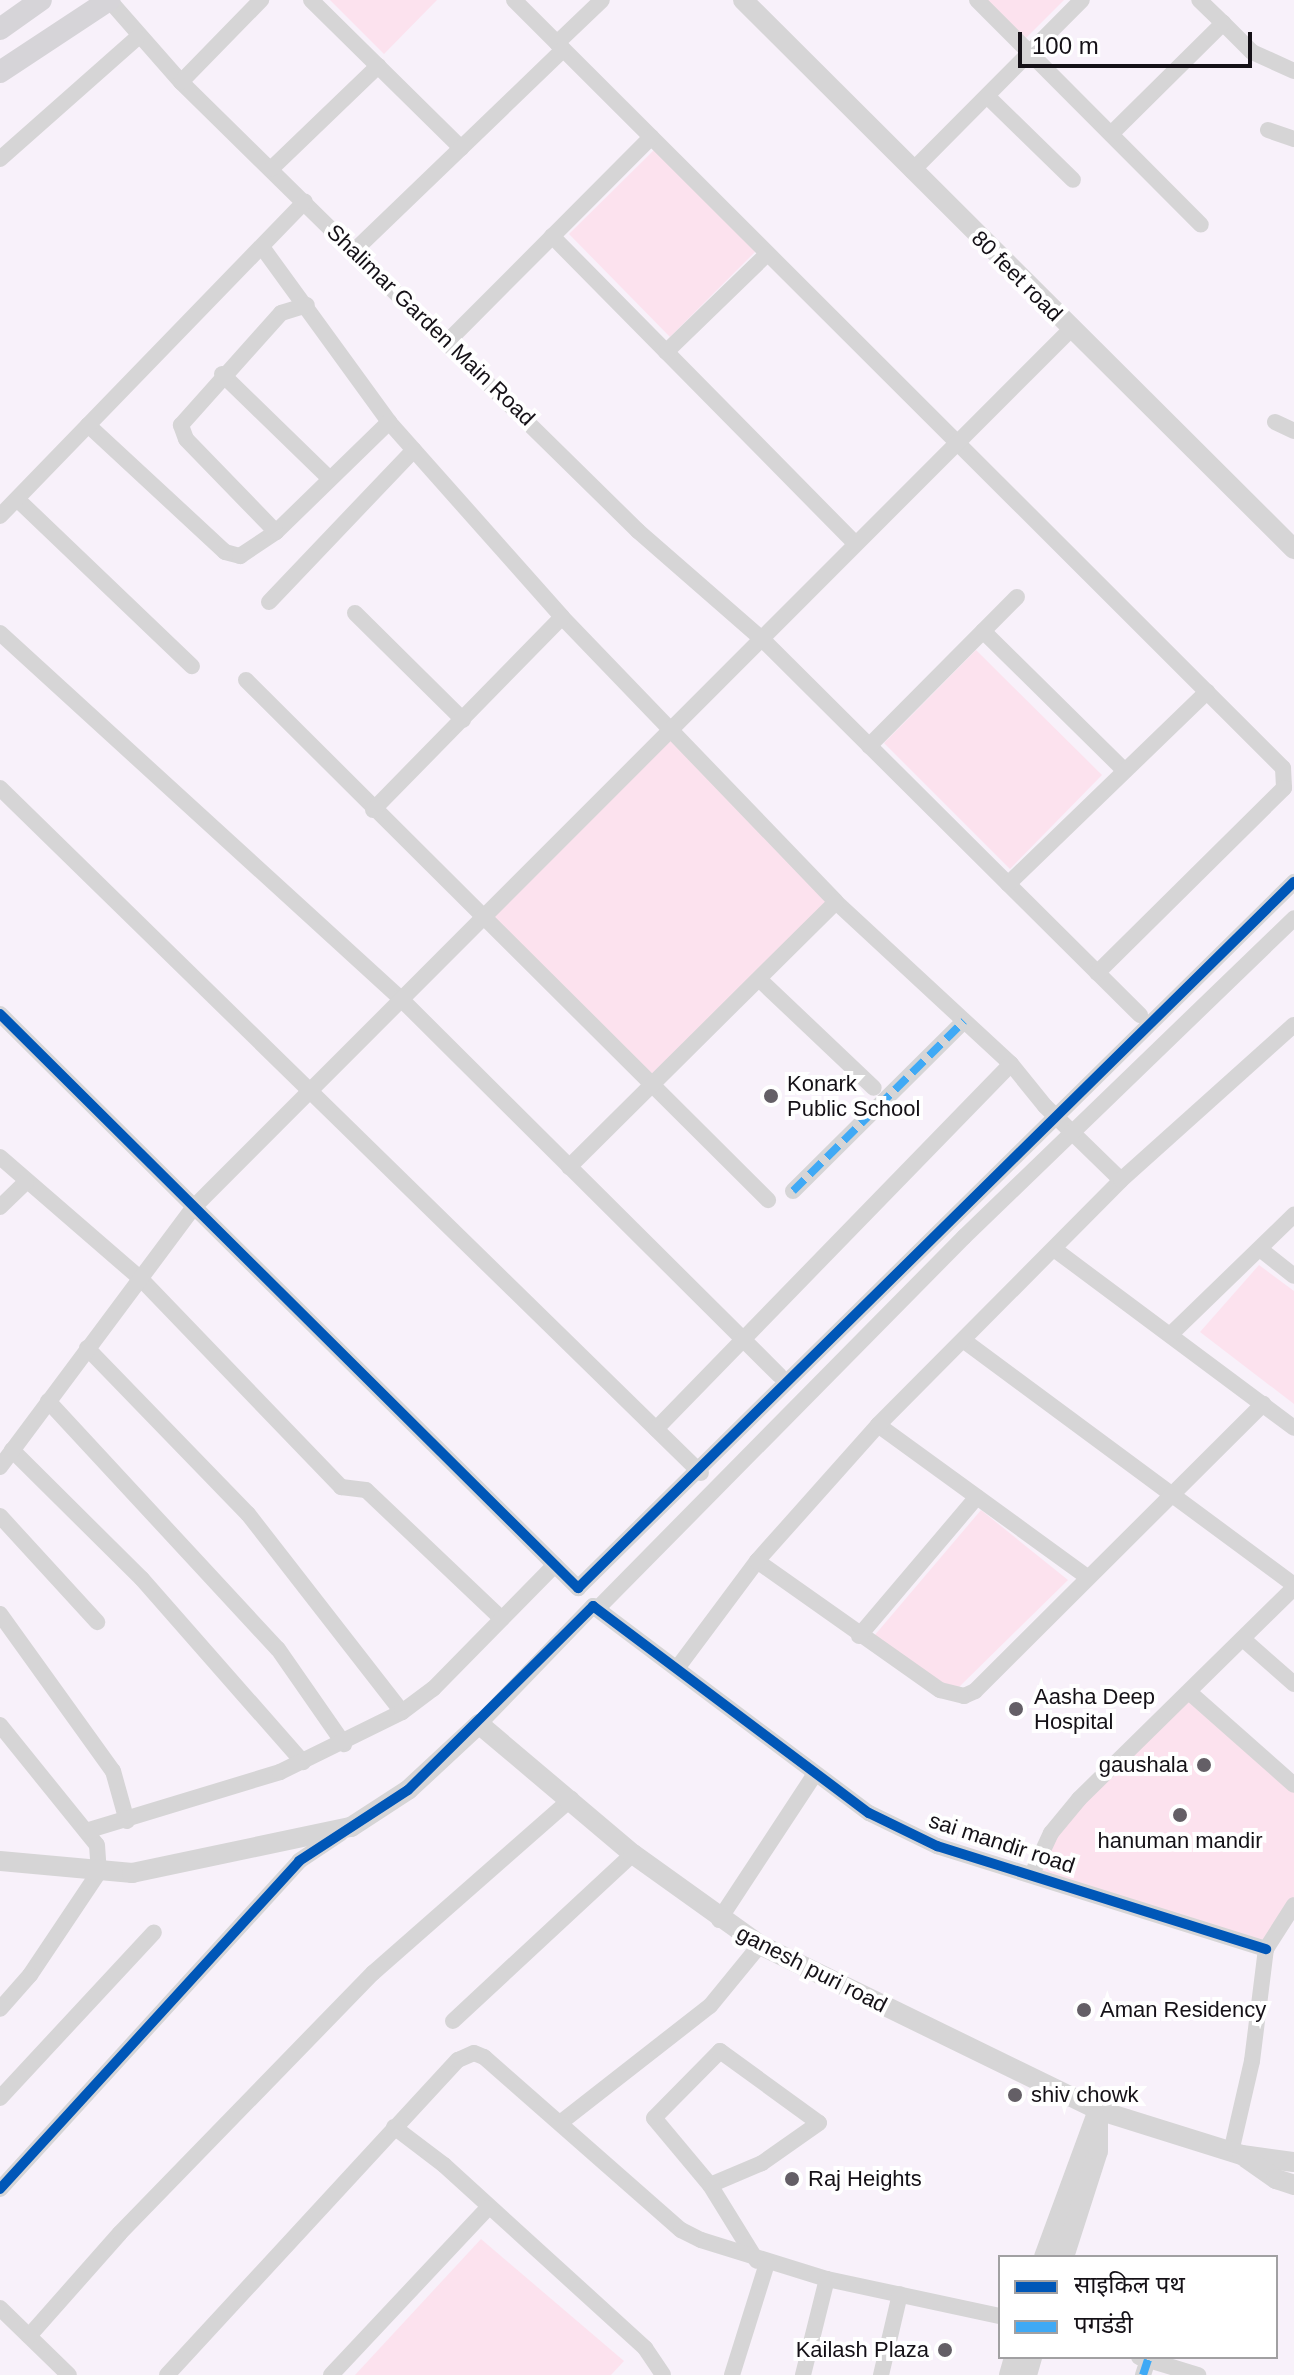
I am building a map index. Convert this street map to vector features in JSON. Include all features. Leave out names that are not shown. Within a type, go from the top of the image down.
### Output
[{"type":"main road","points":[[0,29],[41,0]]},
{"type":"main road","points":[[0,72],[109,0]]},
{"type":"street","name":"Shalimar Garden Main Road","points":[[109,0],[137,38],[181,82],[638,531],[763,640],[1140,1015]]},
{"type":"street","points":[[181,82],[261,0]]},
{"type":"street","points":[[311,0],[461,148]]},
{"type":"street","points":[[514,0],[1283,768],[1287,783],[1097,973]]},
{"type":"street","points":[[355,250],[461,148],[602,0]]},
{"type":"street","name":"80 feet road","points":[[743,0],[1070,330],[1294,549]]},
{"type":"street","points":[[977,0],[1201,225]]},
{"type":"street","points":[[912,171],[1082,0]]},
{"type":"street","points":[[1199,0],[1252,52],[1294,71]]},
{"type":"street","points":[[1111,134],[1223,23]]},
{"type":"street","points":[[0,159],[137,38]]},
{"type":"street","points":[[271,169],[378,66]]},
{"type":"street","points":[[987,96],[1073,180]]},
{"type":"street","points":[[1268,130],[1294,139]]},
{"type":"street","points":[[448,341],[651,137]]},
{"type":"street","points":[[0,516],[305,201]]},
{"type":"street","points":[[552,236],[855,543]]},
{"type":"street","points":[[262,247],[389,422],[562,617],[836,902],[1011,1064],[1056,1117],[1121,1180]]},
{"type":"street","points":[[666,352],[767,254]]},
{"type":"street","points":[[276,532],[182,431],[182,418],[281,313],[307,305]]},
{"type":"street","points":[[0,1467],[194,1207],[667,729],[763,640],[855,543],[1070,330]]},
{"type":"street","points":[[222,374],[329,478]]},
{"type":"street","points":[[88,425],[225,552],[240,556],[276,532],[389,422]]},
{"type":"street","points":[[1275,422],[1294,431]]},
{"type":"street","points":[[269,602],[414,450]]},
{"type":"street","points":[[17,499],[192,666]]},
{"type":"street","points":[[869,746],[1017,597]]},
{"type":"street","points":[[355,613],[463,720]]},
{"type":"street","points":[[373,810],[562,617]]},
{"type":"street","points":[[983,631],[1125,771]]},
{"type":"street","points":[[0,633],[400,998],[779,1375]]},
{"type":"street","points":[[246,680],[373,810],[768,1200]]},
{"type":"street","points":[[1008,884],[1207,692]]},
{"type":"street","points":[[0,788],[311,1087],[701,1473]]},
{"type":"street","points":[[0,1014],[578,1588],[701,1473],[1294,882]]},
{"type":"street","points":[[569,1167],[836,902]]},
{"type":"street","points":[[0,2189],[299,1861],[408,1790],[479,1724],[593,1606],[598,1608],[1072,1133],[1294,918]]},
{"type":"street","points":[[759,979],[874,1088]]},
{"type":"street","points":[[793,1191],[964,1021]]},
{"type":"street","points":[[678,1667],[757,1561],[878,1425],[1121,1180],[1294,1025]]},
{"type":"street","points":[[656,1429],[1011,1064]]},
{"type":"street","points":[[0,1157],[141,1279],[341,1487],[366,1490],[502,1619]]},
{"type":"street","points":[[0,1207],[26,1182]]},
{"type":"street","points":[[1170,1335],[1294,1215]]},
{"type":"street","points":[[1054,1249],[1294,1428]]},
{"type":"street","points":[[1260,1249],[1294,1276]]},
{"type":"street","points":[[963,1340],[1294,1586],[1079,1799],[1051,1833],[1032,1874]]},
{"type":"street","points":[[87,1348],[248,1514],[402,1712]]},
{"type":"street","points":[[48,1401],[278,1649],[344,1744]]},
{"type":"street","points":[[757,1561],[859,1636],[940,1690],[964,1696],[975,1691],[1263,1404]]},
{"type":"street","points":[[878,1425],[1087,1577]]},
{"type":"street","points":[[12,1450],[142,1579],[303,1762]]},
{"type":"street","points":[[859,1636],[977,1497]]},
{"type":"street","points":[[0,1516],[97,1622]]},
{"type":"street","points":[[86,1831],[127,1821],[303,1762],[344,1744],[402,1712],[433,1689],[555,1565]]},
{"type":"street","name":"sai mandir road","points":[[598,1608],[869,1813],[937,1846],[1266,1949]]},
{"type":"street","points":[[0,1614],[113,1771],[127,1821]]},
{"type":"street","points":[[1243,1639],[1294,1684]]},
{"type":"street","points":[[1189,1692],[1294,1785]]},
{"type":"street","name":"ganesh puri road","points":[[479,1724],[633,1854],[719,1920],[760,1945],[1098,2110],[1237,2153]]},
{"type":"street","points":[[0,1725],[97,1845],[99,1872],[30,1975],[0,2009]]},
{"type":"street","points":[[719,1920],[815,1774]]},
{"type":"street","points":[[29,2336],[120,2233],[373,1973],[571,1799]]},
{"type":"street","points":[[0,1861],[132,1873],[211,1860],[351,1827]]},
{"type":"street","points":[[453,2021],[633,1854]]},
{"type":"street","points":[[1237,2153],[1266,1949],[1294,1905]]},
{"type":"street","points":[[0,2098],[154,1932]]},
{"type":"street","points":[[560,2123],[710,2006],[760,1945]]},
{"type":"street","points":[[710,2185],[762,2163],[819,2123],[720,2051],[654,2118],[710,2185],[762,2262],[732,2375]]},
{"type":"street","points":[[167,2375],[394,2127],[458,2060],[474,2053],[560,2123],[681,2230],[762,2262],[998,2316]]},
{"type":"street","points":[[1045,2255],[1098,2110]]},
{"type":"street","points":[[1065,2255],[1098,2151],[1098,2110]]},
{"type":"street","points":[[394,2127],[645,2348],[663,2375]]},
{"type":"street","points":[[1237,2153],[1294,2162]]},
{"type":"street","points":[[1237,2153],[1276,2179],[1294,2185]]},
{"type":"street","points":[[331,2375],[488,2208]]},
{"type":"street","points":[[803,2375],[827,2279]]},
{"type":"street","points":[[881,2375],[900,2294]]},
{"type":"street","points":[[0,2308],[69,2375]]},
{"type":"street","points":[[1143,2364],[1198,2375]]},
{"type":"shaded area","points":[[330,0],[437,0],[384,54]]},
{"type":"shaded area","points":[[972,0],[1064,0],[1022,42]]},
{"type":"shaded area","points":[[656,148],[757,250],[670,337],[569,234]]},
{"type":"shaded area","points":[[976,650],[1102,775],[1010,869],[884,743]]},
{"type":"shaded area","points":[[667,729],[836,902],[651,1085],[481,916]]},
{"type":"shaded area","points":[[1259,1265],[1294,1291],[1294,1404],[1200,1332]]},
{"type":"shaded area","points":[[981,1510],[1068,1580],[955,1691],[874,1636]]},
{"type":"shaded area","points":[[1189,1692],[1294,1785],[1294,1905],[1266,1949],[1032,1874],[1051,1833]]},
{"type":"shaded area","points":[[481,2239],[624,2361],[611,2375],[355,2375]]},
{"type":"marked path","points":[[793,1191],[964,1021]]},
{"type":"marked path","points":[[1143,2375],[1148,2360]]},
{"type":"cycle path","points":[[0,1014],[578,1588],[1294,882]]},
{"type":"cycle path","points":[[0,2189],[299,1861],[408,1790],[593,1606],[869,1813],[937,1846],[1266,1949]]},
{"type":"place","name":"Konark Public School","points":[[771,1096]]},
{"type":"place","name":"Aasha Deep Hospital","points":[[1016,1709]]},
{"type":"place","name":"gaushala","points":[[1204,1765]]},
{"type":"place","name":"hanuman mandir","points":[[1180,1815]]},
{"type":"place","name":"Aman Residency","points":[[1084,2010]]},
{"type":"place","name":"shiv chowk","points":[[1015,2095]]},
{"type":"place","name":"Raj Heights","points":[[792,2179]]},
{"type":"place","name":"Kailash Plaza","points":[[945,2350]]}]
